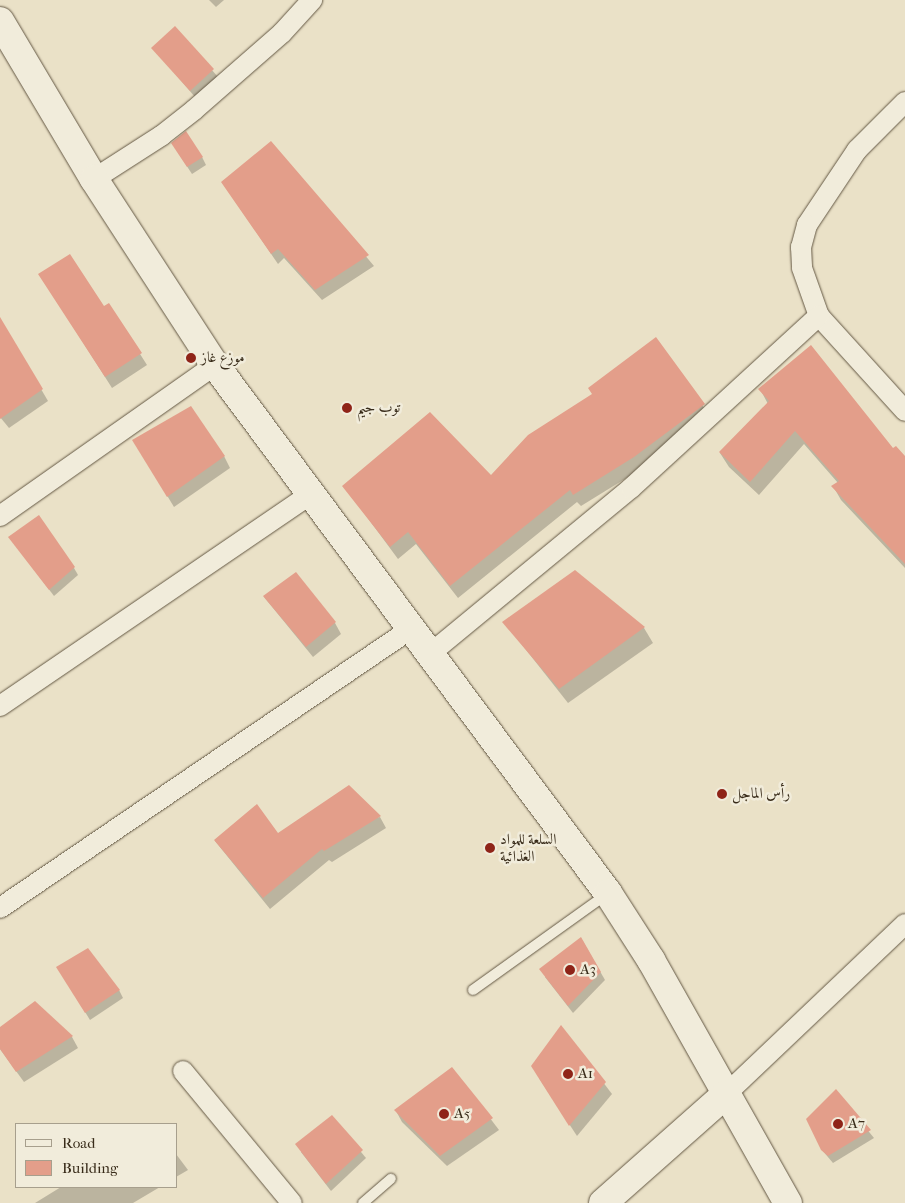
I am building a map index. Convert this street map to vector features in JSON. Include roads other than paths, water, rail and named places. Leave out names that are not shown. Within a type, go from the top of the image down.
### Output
[{"type":"street","points":[[94,179],[161,136],[194,110],[282,33],[312,0]]},
{"type":"street","points":[[0,21],[94,179],[215,365],[608,893],[651,960],[788,1203]]},
{"type":"street","points":[[905,102],[857,150],[807,225],[802,247],[802,268],[819,316],[905,411]]},
{"type":"street","points":[[430,653],[630,488],[819,316]]},
{"type":"street","points":[[0,516],[215,365]]},
{"type":"street","points":[[0,706],[311,494]]},
{"type":"street","points":[[0,908],[410,629]]},
{"type":"street","points":[[603,1203],[726,1094],[905,924]]},
{"type":"street","points":[[183,1071],[292,1203]]},
{"type":"lane","points":[[473,990],[608,893]]},
{"type":"lane","points":[[364,1203],[391,1179]]},
{"type":"place","name":"موزع غاز","points":[[191,358]]},
{"type":"place","name":"توب جيم","points":[[347,408]]},
{"type":"place","name":"رأس الماجل","points":[[722,794]]},
{"type":"place","name":"السلعة للمواد الغذائية","points":[[490,848]]},
{"type":"place","name":"A3","points":[[570,970]]},
{"type":"place","name":"A1","points":[[568,1074]]},
{"type":"place","name":"A5","points":[[444,1114]]},
{"type":"place","name":"A7","points":[[838,1124]]}]
